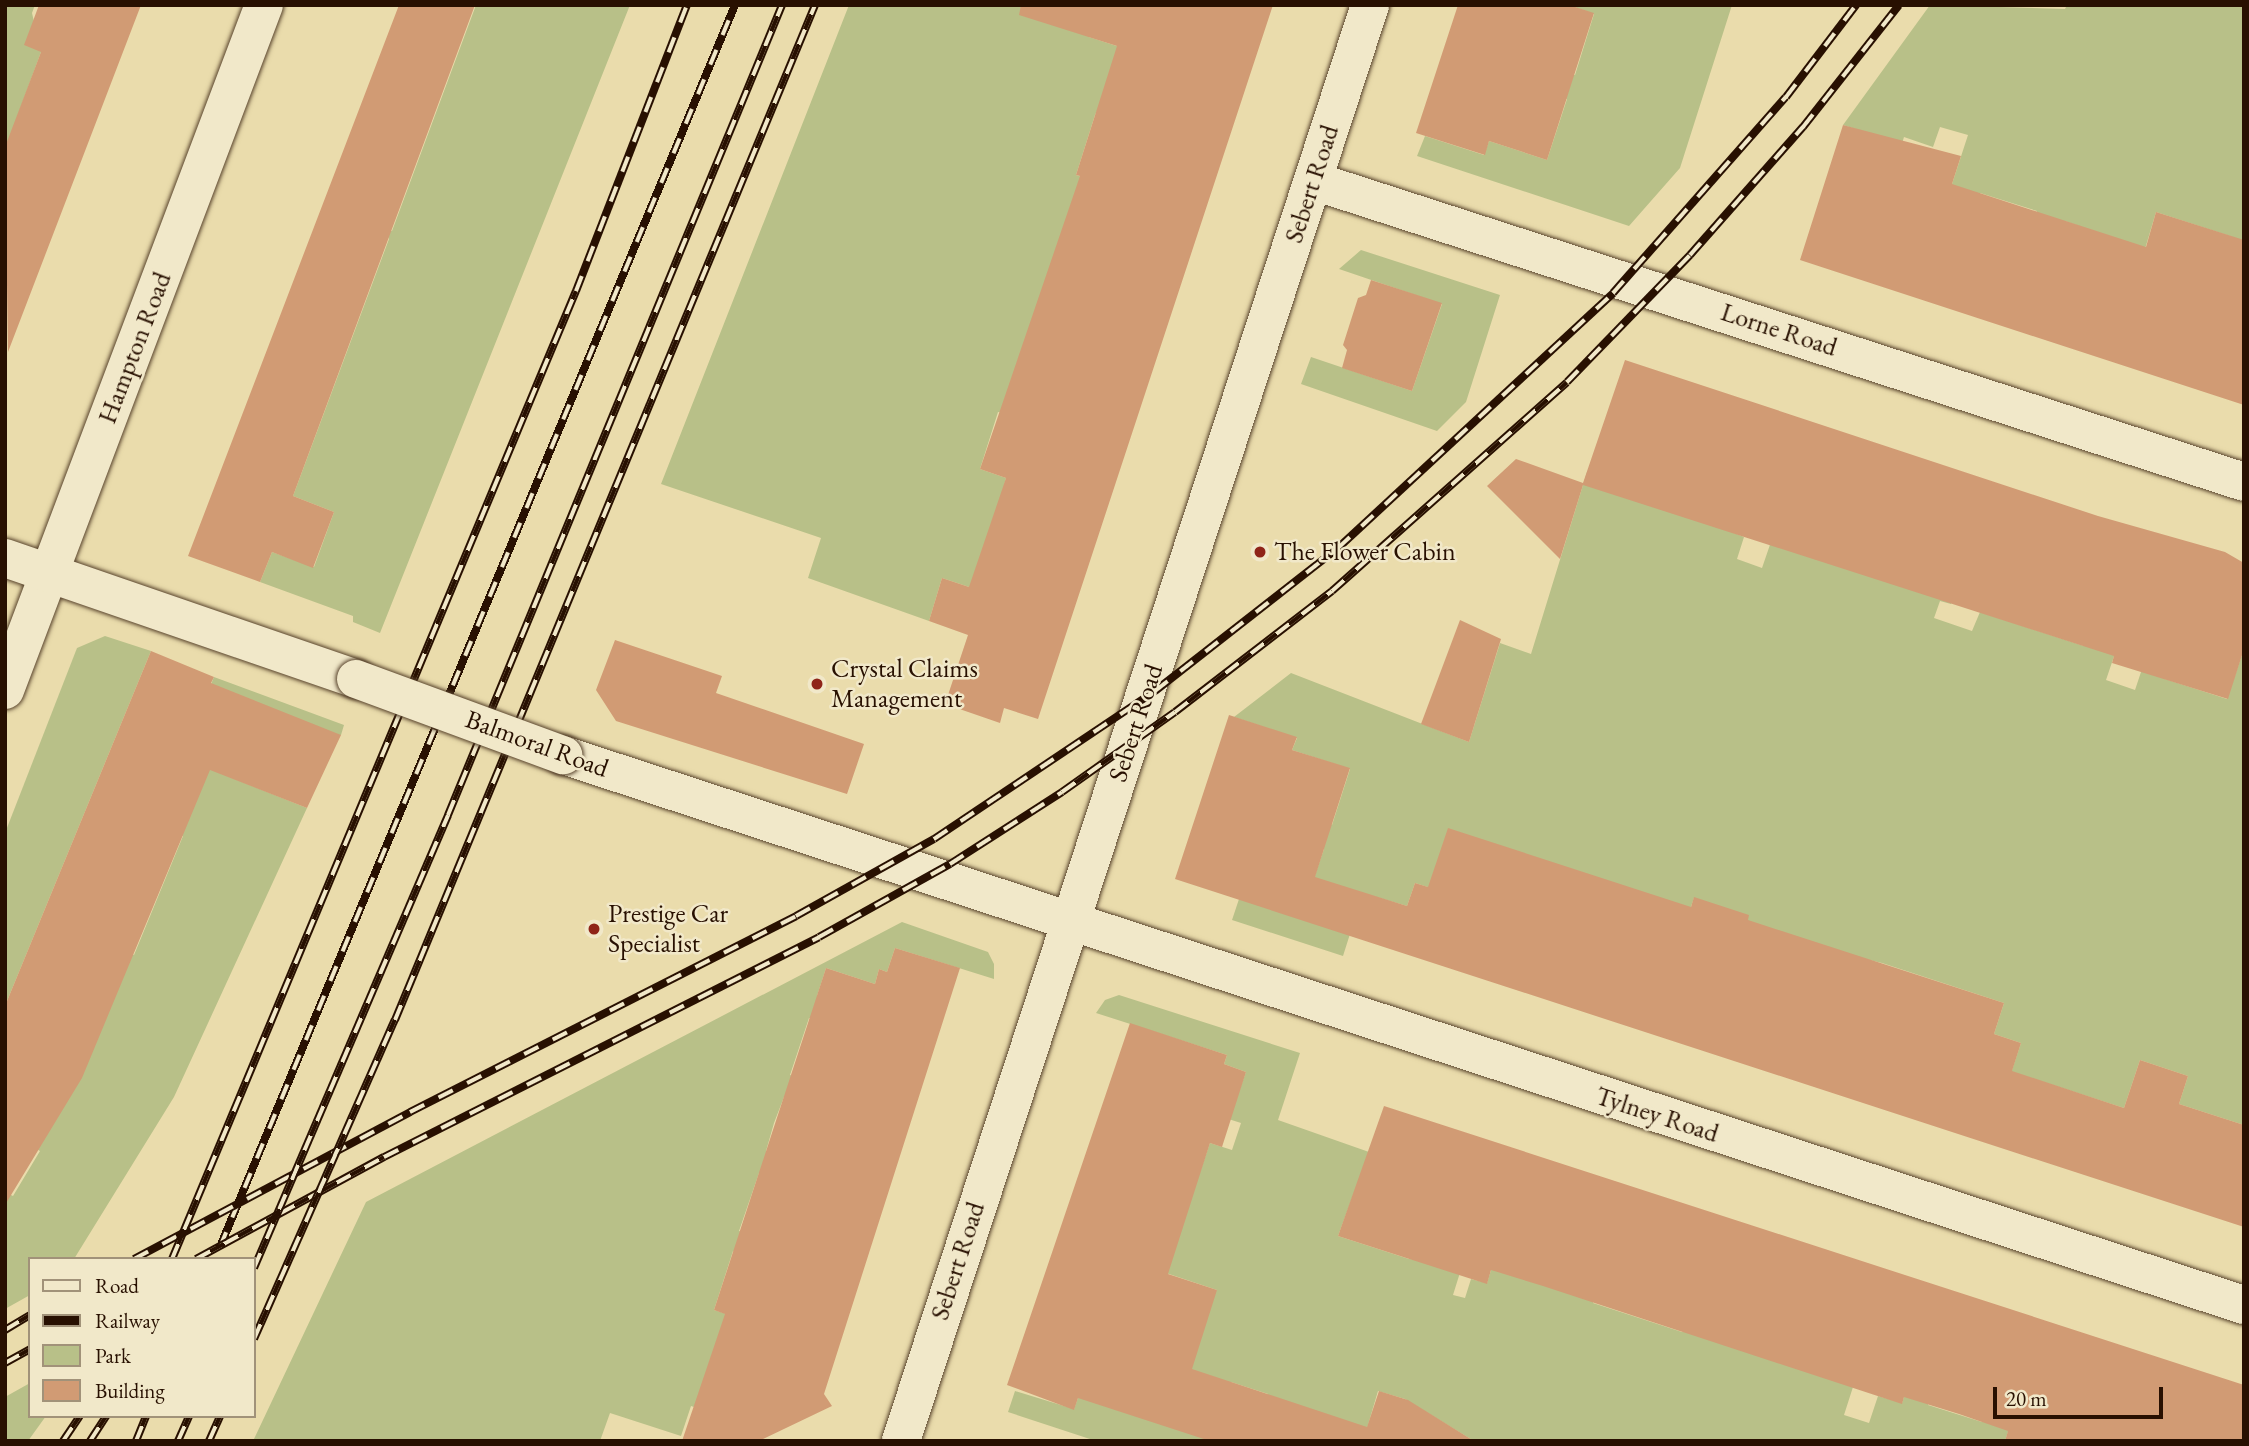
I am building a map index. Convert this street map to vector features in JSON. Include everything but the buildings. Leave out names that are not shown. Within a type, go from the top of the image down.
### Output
[{"type":"street","name":"Hampton Road","points":[[5,690],[264,5]]},
{"type":"street","name":"Sebert Road","points":[[902,1440],[1370,5]]},
{"type":"street","name":"Lorne Road","points":[[1314,181],[2244,482]]},
{"type":"street","name":"Balmoral Road","points":[[5,558],[356,679],[563,755],[1070,924]]},
{"type":"street","name":"Tylney Road","points":[[1070,924],[2244,1306]]},
{"type":"green space","points":[[5,5],[35,5],[32,13],[41,52],[5,150]]},
{"type":"green space","points":[[476,5],[630,5],[380,633],[353,622],[353,616],[260,582],[272,552],[314,567],[334,512],[293,496],[389,239],[386,230],[392,231]]},
{"type":"green space","points":[[849,5],[1099,5],[1089,37],[1126,49],[1095,115],[1076,175],[1139,195],[1003,413],[998,412],[980,469],[1006,478],[978,590],[942,578],[929,621],[808,578],[821,538],[661,484]]},
{"type":"green space","points":[[1569,5],[1732,5],[1680,168],[1629,226],[1417,156],[1425,136],[1484,155],[1489,141],[1547,160],[1567,99],[1509,81],[1516,57],[1575,75],[1594,14]]},
{"type":"green space","points":[[1930,5],[2065,9],[2067,5],[2244,5],[2244,260],[2230,236],[2156,212],[2145,249],[2065,221],[2049,270],[2021,261],[2037,211],[1980,193],[1936,233],[1968,135],[1940,127],[1933,147],[1904,137],[1880,214],[1875,135],[1843,125]]},
{"type":"green space","points":[[1361,250],[1500,295],[1466,402],[1437,431],[1301,384],[1311,357],[1412,391],[1442,304],[1339,269]]},
{"type":"green space","points":[[1587,472],[1744,537],[1737,559],[1762,568],[1788,492],[1969,548],[1951,604],[1940,601],[1934,618],[1972,631],[1980,612],[2084,646],[2132,603],[2106,680],[2135,690],[2184,543],[2165,679],[2227,699],[2244,649],[2244,1125],[2179,1104],[2188,1076],[2140,1060],[2124,1108],[2025,1076],[2010,1076],[2021,1043],[1994,1034],[2004,1003],[1882,963],[1795,942],[1694,898],[1671,964],[1415,883],[1407,906],[1363,893],[1343,956],[1232,920],[1239,899],[1314,878],[1324,849],[1267,831],[1274,806],[1332,825],[1350,769],[1292,750],[1297,738],[1234,717],[1291,673],[1469,742],[1500,643],[1531,654]]},
{"type":"green space","points":[[105,636],[151,651],[5,1006],[5,833],[77,648]]},
{"type":"green space","points":[[214,677],[344,725],[341,735],[220,773],[307,808],[174,1097],[75,1257],[28,1257],[28,1296],[5,1309],[5,1192],[13,1196],[40,1151],[17,1137],[111,945],[134,955],[183,836],[154,824]]},
{"type":"green space","points":[[902,922],[988,952],[994,964],[994,979],[895,948],[887,972],[879,969],[875,984],[826,968],[817,996],[866,1036],[809,1018],[790,1075],[848,1094],[841,1115],[784,1097],[774,1123],[766,1151],[824,1170],[817,1191],[759,1173],[739,1231],[799,1251],[793,1270],[733,1251],[714,1310],[755,1323],[740,1422],[691,1406],[681,1436],[610,1413],[600,1441],[253,1441],[366,1202]]},
{"type":"green space","points":[[1119,995],[1300,1053],[1278,1120],[1369,1152],[1338,1236],[1409,1259],[1463,1263],[1453,1295],[1465,1298],[1471,1279],[1487,1283],[1507,1219],[1609,1252],[1593,1303],[1682,1332],[1870,1334],[1844,1415],[1869,1423],[1878,1396],[1902,1403],[1920,1349],[1944,1357],[1928,1405],[1982,1422],[2024,1383],[2005,1441],[1474,1441],[1405,1399],[1378,1391],[1365,1435],[1261,1418],[1268,1394],[1231,1382],[1212,1441],[1096,1441],[1008,1412],[1015,1391],[1074,1409],[1078,1398],[1217,1290],[1124,1259],[1200,1172],[1210,1143],[1232,1150],[1241,1123],[1175,1102],[1238,1094],[1246,1072],[1224,1064],[1227,1055],[1096,1013],[1105,1000]]},
{"type":"green space","points":[[28,1384],[28,1418],[45,1418],[28,1441],[5,1441],[5,1397]]},
{"type":"railway","points":[[173,1257],[576,291],[687,5]]},
{"type":"railway","points":[[220,1247],[735,5]]},
{"type":"railway","points":[[256,1263],[448,815],[782,5]]},
{"type":"railway","points":[[256,1334],[395,1020],[815,5]]},
{"type":"railway","points":[[138,1257],[410,1112],[796,916],[934,839],[1155,691],[1338,548],[1613,293],[1786,97],[1856,5]]},
{"type":"railway","points":[[200,1257],[384,1157],[819,937],[950,864],[1062,792],[1175,712],[1332,591],[1567,382],[1690,255],[1803,127],[1899,5]]},
{"type":"railway","points":[[5,1330],[28,1316]]},
{"type":"railway","points":[[5,1363],[28,1350]]},
{"type":"railway","points":[[63,1441],[79,1418]]},
{"type":"railway","points":[[90,1441],[105,1418]]},
{"type":"railway","points":[[136,1441],[145,1418]]},
{"type":"railway","points":[[178,1441],[188,1418]]},
{"type":"railway","points":[[209,1441],[219,1418]]},
{"type":"place","name":"The Flower Cabin","points":[[1260,552]]},
{"type":"place","name":"Crystal Claims Management","points":[[817,684]]},
{"type":"place","name":"Prestige Car Specialist","points":[[594,929]]}]
